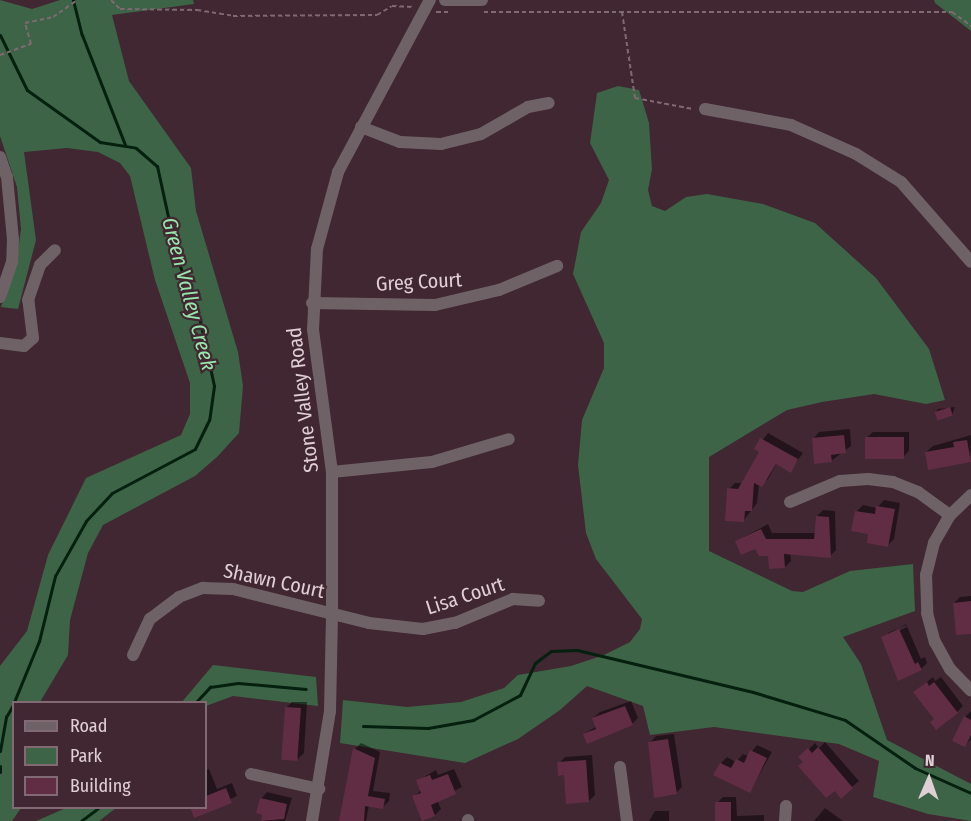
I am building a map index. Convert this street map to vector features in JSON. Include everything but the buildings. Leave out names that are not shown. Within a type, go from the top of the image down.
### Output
[{"type":"street","points":[[448,6],[482,0]]},
{"type":"street","name":"Stone Valley Road","points":[[312,821],[330,711],[332,613],[332,472],[312,303],[324,218],[338,172],[428,5]]},
{"type":"street","points":[[361,127],[400,142],[441,144],[481,134],[528,107],[549,103]]},
{"type":"street","points":[[705,109],[791,125],[856,154],[901,182],[971,262]]},
{"type":"street","points":[[0,157],[13,216],[0,297]]},
{"type":"street","points":[[0,343],[24,346],[33,338],[28,300],[40,265],[55,250]]},
{"type":"street","name":"Greg Court","points":[[312,303],[435,305],[499,290],[557,266]]},
{"type":"street","points":[[332,472],[432,462],[509,439]]},
{"type":"street","points":[[790,502],[840,481],[868,479],[893,482],[918,492],[950,515]]},
{"type":"street","points":[[971,495],[950,515],[934,543],[926,575],[927,613],[935,642],[950,669],[971,691]]},
{"type":"street","name":"Shawn Court","points":[[133,655],[150,619],[179,597],[203,588],[233,589],[332,613]]},
{"type":"street","name":"Lisa Court","points":[[332,613],[396,628],[423,629],[455,623],[513,599],[539,601]]},
{"type":"street","points":[[620,767],[627,821]]},
{"type":"street","points":[[251,774],[319,789]]},
{"type":"street","points":[[785,821],[786,806]]},
{"type":"path","points":[[0,55],[31,44],[25,22],[53,17],[77,0]]},
{"type":"path","points":[[111,0],[120,9],[197,10],[233,16],[377,15],[392,6],[402,4],[448,6]]},
{"type":"path","points":[[472,12],[952,12],[971,26]]},
{"type":"path","points":[[622,12],[635,98],[658,105],[705,109]]},
{"type":"green space","points":[[0,0],[32,9],[60,0],[193,0],[194,4],[112,15],[129,81],[191,168],[196,211],[238,352],[243,386],[239,433],[217,457],[195,476],[103,525],[88,553],[70,620],[68,655],[41,701],[12,701],[12,809],[20,809],[12,821],[0,821],[0,666],[27,631],[48,555],[86,478],[181,435],[190,414],[190,383],[155,280],[130,176],[120,163],[98,152],[67,148],[24,152],[36,240],[18,309],[1,307],[16,265],[21,229],[17,187],[0,136]]},
{"type":"green space","points":[[934,0],[971,0],[971,31],[935,3]]},
{"type":"green space","points":[[618,86],[639,90],[649,123],[652,169],[648,190],[652,206],[665,211],[686,197],[707,194],[763,204],[815,223],[876,278],[929,349],[945,400],[926,404],[874,394],[787,410],[709,457],[709,551],[792,591],[803,592],[850,571],[913,564],[915,611],[843,637],[861,664],[887,740],[971,784],[971,821],[928,814],[873,797],[879,761],[839,744],[714,727],[650,735],[643,706],[587,686],[560,710],[518,739],[465,763],[340,743],[343,700],[407,707],[461,702],[504,688],[518,675],[571,666],[604,655],[630,642],[640,629],[642,619],[596,559],[586,533],[578,465],[582,420],[604,368],[604,343],[573,274],[581,232],[601,203],[609,180],[590,143],[597,93]]},
{"type":"green space","points":[[213,665],[316,677],[318,706],[233,696],[207,706],[207,701],[183,701]]},
{"type":"green space","points":[[64,809],[115,809],[99,821],[36,821]]},
{"type":"waterway","points":[[73,0],[82,35],[125,145]]},
{"type":"waterway","name":"Green Valley Creek","points":[[0,35],[27,90],[100,142],[136,148],[157,166],[177,258],[200,321],[214,386],[209,420],[195,449],[112,493],[86,521],[55,576],[39,641],[14,701]]},
{"type":"waterway","points":[[363,726],[428,728],[473,720],[520,695],[535,663],[551,651],[577,650],[753,692],[845,720],[915,768],[971,793]]},
{"type":"waterway","points":[[197,701],[210,687],[238,683],[306,689]]},
{"type":"waterway","name":"Green Valley Creek","points":[[0,751],[6,717],[12,706]]},
{"type":"waterway","name":"Green Valley Creek","points":[[0,766],[0,772]]},
{"type":"waterway","points":[[81,821],[97,809]]}]
